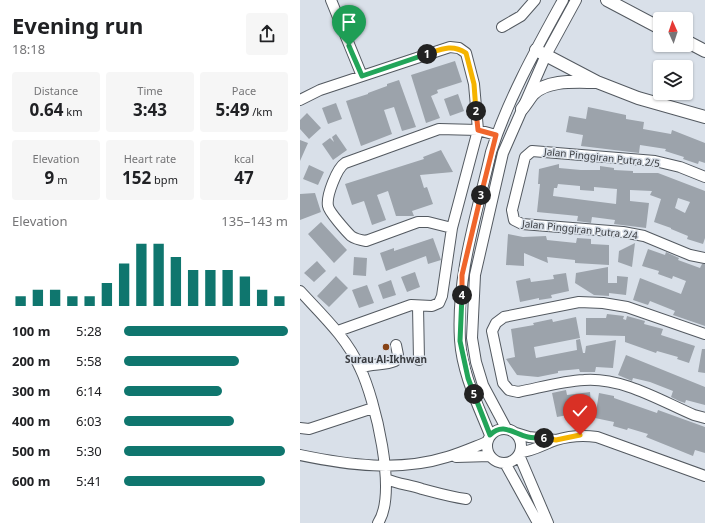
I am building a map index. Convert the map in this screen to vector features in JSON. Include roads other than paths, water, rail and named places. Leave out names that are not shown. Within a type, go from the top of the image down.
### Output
[{"type":"main road","points":[[607,0],[653,24]]},
{"type":"main road","points":[[624,0],[644,20]]},
{"type":"main road","points":[[693,45],[705,51]]},
{"type":"main road","points":[[541,53],[597,82],[638,98],[705,117]]},
{"type":"main road","points":[[522,109],[534,93],[550,85],[566,82],[597,82]]},
{"type":"street","points":[[331,0],[362,76]]},
{"type":"street","points":[[502,27],[521,16],[536,0]]},
{"type":"street","points":[[556,440],[529,437],[506,428],[483,385],[476,362],[472,338],[475,275],[503,153],[522,109],[541,53],[563,0]]},
{"type":"street","points":[[576,0],[541,53],[496,135],[462,275],[460,341],[468,378],[489,438],[486,447],[490,456],[494,460],[505,463],[511,462],[520,453],[538,449],[556,440],[580,435],[596,437],[705,476]]},
{"type":"street","points":[[300,100],[320,90],[450,47],[459,48],[466,53],[474,84],[478,130],[452,228],[442,296],[439,303],[432,306],[411,305],[338,331]]},
{"type":"street","points":[[452,228],[428,222],[418,222],[366,241],[358,240],[352,236],[330,210],[328,201],[332,185],[339,168],[345,163],[439,129],[478,130],[496,135]]},
{"type":"street","name":"Jalan Pinggiran Putra 2/5","points":[[518,184],[525,157],[532,151],[537,150],[654,161],[680,167],[705,177]]},
{"type":"street","name":"Jalan Pinggiran Putra 2/4","points":[[518,184],[512,210],[512,216],[517,223],[623,232],[644,236],[690,255],[705,258]]},
{"type":"street","points":[[300,291],[338,331],[360,368],[379,427],[386,479],[383,511],[378,523]]},
{"type":"street","points":[[705,334],[627,307],[579,302],[504,317],[496,323],[492,331],[503,383],[508,390],[518,392],[585,380],[605,381],[625,386],[694,415],[705,418]]},
{"type":"street","points":[[418,306],[419,360]]},
{"type":"street","points":[[360,368],[370,364],[386,364],[395,361],[398,354],[396,345]]},
{"type":"street","points":[[300,428],[309,429],[373,408]]},
{"type":"street","points":[[300,456],[384,466],[424,463],[448,457],[489,438],[497,430],[506,428]]},
{"type":"street","points":[[516,433],[521,442],[520,453],[548,523]]},
{"type":"street","points":[[448,457],[490,456]]},
{"type":"street","points":[[505,463],[538,523]]},
{"type":"street","points":[[386,479],[398,484],[466,499]]},
{"type":"place","name":"Surau Al-Ikhwan","points":[[386,347]]}]
